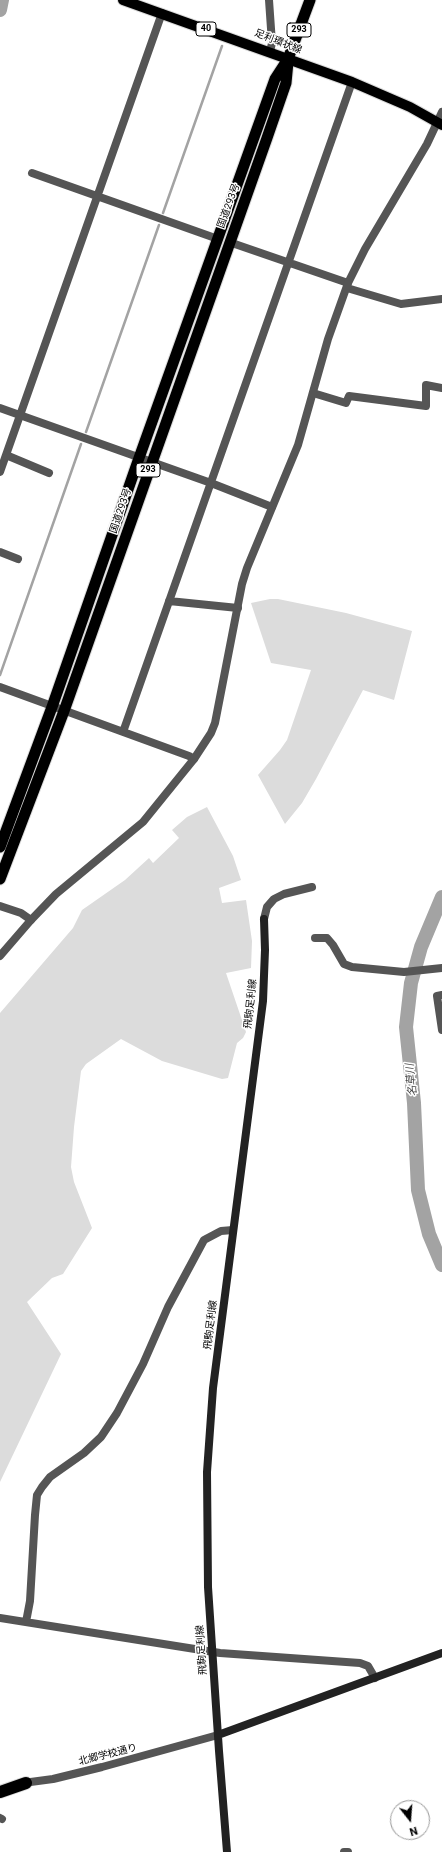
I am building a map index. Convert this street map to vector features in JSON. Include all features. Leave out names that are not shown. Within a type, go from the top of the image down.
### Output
[{"type":"highway","name":"国道293号","points":[[0,847],[52,707],[138,458],[286,83],[288,59],[310,0]]},
{"type":"highway","name":"国道293号","points":[[0,879],[64,711],[151,462],[223,240]]},
{"type":"highway","points":[[0,1792],[26,1783]]},
{"type":"main road","name":"足利環状線","points":[[123,0],[352,82],[410,107],[440,124]]},
{"type":"main road","name":"飛駒足利線","points":[[227,1852],[208,1586],[207,1472],[213,1388],[263,1001],[265,950],[264,919]]},
{"type":"main road","points":[[218,1736],[442,1653]]},
{"type":"street","points":[[269,0],[272,42],[270,52]]},
{"type":"street","points":[[0,472],[162,14]]},
{"type":"street","points":[[123,732],[352,82]]},
{"type":"street","points":[[0,956],[56,894],[143,822],[206,742],[215,723],[247,568],[298,444],[328,339],[348,286],[365,249],[440,124],[442,112]]},
{"type":"street","points":[[32,173],[401,304],[442,300]]},
{"type":"street","points":[[313,393],[346,403],[349,396],[426,406],[426,385],[442,388]]},
{"type":"street","points":[[0,408],[138,458],[211,482],[272,507]]},
{"type":"street","points":[[6,455],[49,473]]},
{"type":"street","points":[[0,552],[18,558]]},
{"type":"street","points":[[169,601],[238,608]]},
{"type":"street","points":[[0,687],[194,759]]},
{"type":"street","points":[[264,919],[267,907],[274,899],[284,894],[312,887]]},
{"type":"street","points":[[0,906],[21,913],[31,920]]},
{"type":"street","points":[[315,938],[327,938],[334,945],[344,964],[352,967],[408,972],[442,968]]},
{"type":"street","points":[[442,995],[438,996],[442,1030]]},
{"type":"street","points":[[26,1622],[30,1601],[35,1515],[38,1495],[42,1487],[50,1477],[84,1453],[101,1437],[117,1413],[144,1364],[168,1307],[204,1240],[221,1231],[233,1230]]},
{"type":"street","points":[[0,1618],[242,1655],[360,1663],[368,1666],[375,1678]]},
{"type":"street","name":"北郷学校通り","points":[[0,1785],[26,1783],[102,1767],[218,1736]]},
{"type":"shaded area","points":[[278,599],[346,613],[412,631],[394,700],[363,690],[316,779],[302,803],[285,824],[258,775],[287,740],[311,670],[271,663],[251,603]]},
{"type":"shaded area","points":[[207,807],[233,856],[241,880],[219,888],[222,903],[246,900],[252,941],[251,968],[226,973],[246,1032],[243,1038],[237,1043],[228,1078],[222,1079],[162,1061],[121,1039],[86,1064],[81,1071],[71,1167],[74,1182],[92,1228],[63,1274],[52,1278],[27,1302],[61,1354],[0,1482],[0,1013],[73,928],[82,910],[125,880],[149,858],[153,863],[179,838],[172,830],[187,817]]},
{"type":"waterway","points":[[0,10],[2,0]]},
{"type":"waterway","points":[[163,213],[222,46]]},
{"type":"waterway","points":[[86,432],[159,225]]},
{"type":"waterway","points":[[0,675],[81,444]]},
{"type":"waterway","name":"名草川","points":[[442,897],[421,947],[411,983],[406,1027],[414,1103],[418,1190],[429,1234],[442,1265]]}]
